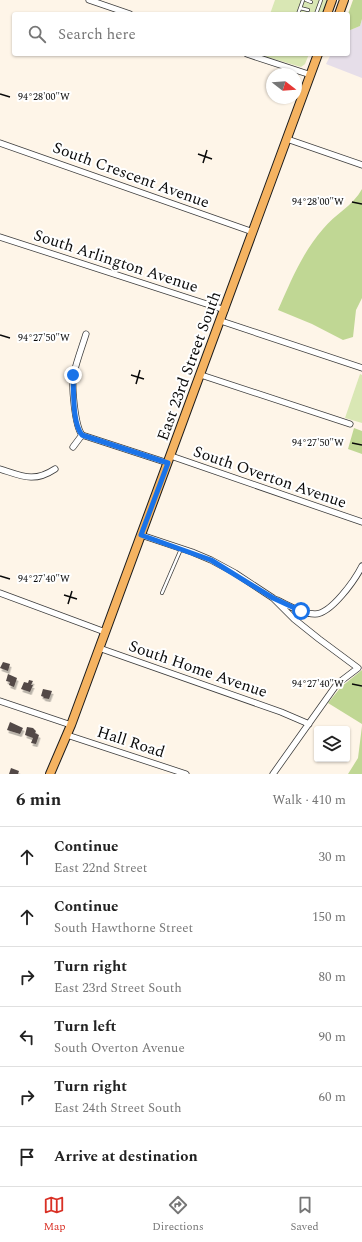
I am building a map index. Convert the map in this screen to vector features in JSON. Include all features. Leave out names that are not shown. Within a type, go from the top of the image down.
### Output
[{"type":"main road","points":[[328,12],[332,0]]},
{"type":"main road","points":[[340,12],[344,0]]},
{"type":"main road","name":"East 23rd Street South","points":[[50,774],[71,725],[106,632],[317,56]]},
{"type":"main road","name":"East 23rd Street South","points":[[56,774],[59,755]]},
{"type":"street","points":[[89,0],[124,12]]},
{"type":"street","points":[[265,57],[311,75]]},
{"type":"street","points":[[287,139],[362,165]]},
{"type":"street","name":"South Crescent Avenue","points":[[0,143],[253,232]]},
{"type":"street","name":"South Arlington Avenue","points":[[0,237],[224,310]]},
{"type":"street","points":[[221,320],[362,368]]},
{"type":"street","points":[[73,447],[82,435],[79,431],[76,420],[73,375],[86,334]]},
{"type":"street","points":[[201,375],[350,424]]},
{"type":"street","name":"South Overton Avenue","points":[[82,435],[169,459],[362,522]]},
{"type":"street","points":[[0,470],[31,478],[46,475],[55,469]]},
{"type":"street","points":[[141,535],[181,548],[211,560],[273,598],[301,611],[313,614],[322,613],[332,605],[354,580],[362,566]]},
{"type":"street","points":[[0,593],[106,632]]},
{"type":"street","points":[[273,598],[294,619],[319,640],[358,668],[337,684],[310,724],[289,749],[273,774]]},
{"type":"street","name":"South Home Avenue","points":[[99,648],[281,712],[310,724]]},
{"type":"street","points":[[0,701],[71,725]]},
{"type":"street","name":"Hall Road","points":[[67,735],[186,774]]},
{"type":"lane","points":[[299,12],[303,0]]},
{"type":"lane","points":[[306,0],[311,2]]},
{"type":"lane","points":[[316,12],[321,0]]},
{"type":"lane","points":[[300,8],[308,10]]},
{"type":"lane","points":[[162,593],[181,548]]},
{"type":"shaded area","points":[[362,19],[362,78],[326,64],[330,56],[350,56],[350,30],[360,26]]},
{"type":"green space","points":[[275,0],[328,0],[324,12],[271,12]]},
{"type":"green space","points":[[353,0],[362,0],[362,19],[360,26],[350,30],[350,12],[349,12]]},
{"type":"green space","points":[[264,56],[308,56],[305,64],[301,67]]},
{"type":"green space","points":[[362,189],[362,298],[356,310],[353,337],[343,340],[312,324],[278,310],[309,248],[328,224],[354,200]]},
{"type":"green space","points":[[360,374],[362,375],[362,423],[345,418]]},
{"type":"green space","points":[[354,428],[362,431],[362,454],[348,449]]},
{"type":"green space","points":[[362,670],[362,724],[328,703],[341,687]]},
{"type":"green space","points":[[362,726],[362,774],[348,774],[358,758]]},
{"type":"building","points":[[3,662],[10,664],[8,671],[0,668]]},
{"type":"building","points":[[8,674],[17,678],[14,687],[9,685],[10,682],[6,681]]},
{"type":"building","points":[[29,680],[33,681],[30,692],[21,689],[24,682],[28,683]]},
{"type":"building","points":[[43,689],[52,691],[49,699],[41,696]]},
{"type":"building","points":[[10,722],[23,728],[20,734],[7,730]]},
{"type":"building","points":[[27,727],[33,728],[36,731],[35,733],[39,735],[36,744],[31,743],[33,738],[25,735]]},
{"type":"building","points":[[11,768],[19,771],[18,774],[9,774]]},
{"type":"route","points":[[73,375],[76,420],[79,431],[82,435],[168,463],[141,535],[211,560],[235,573],[273,598],[301,611]]}]
